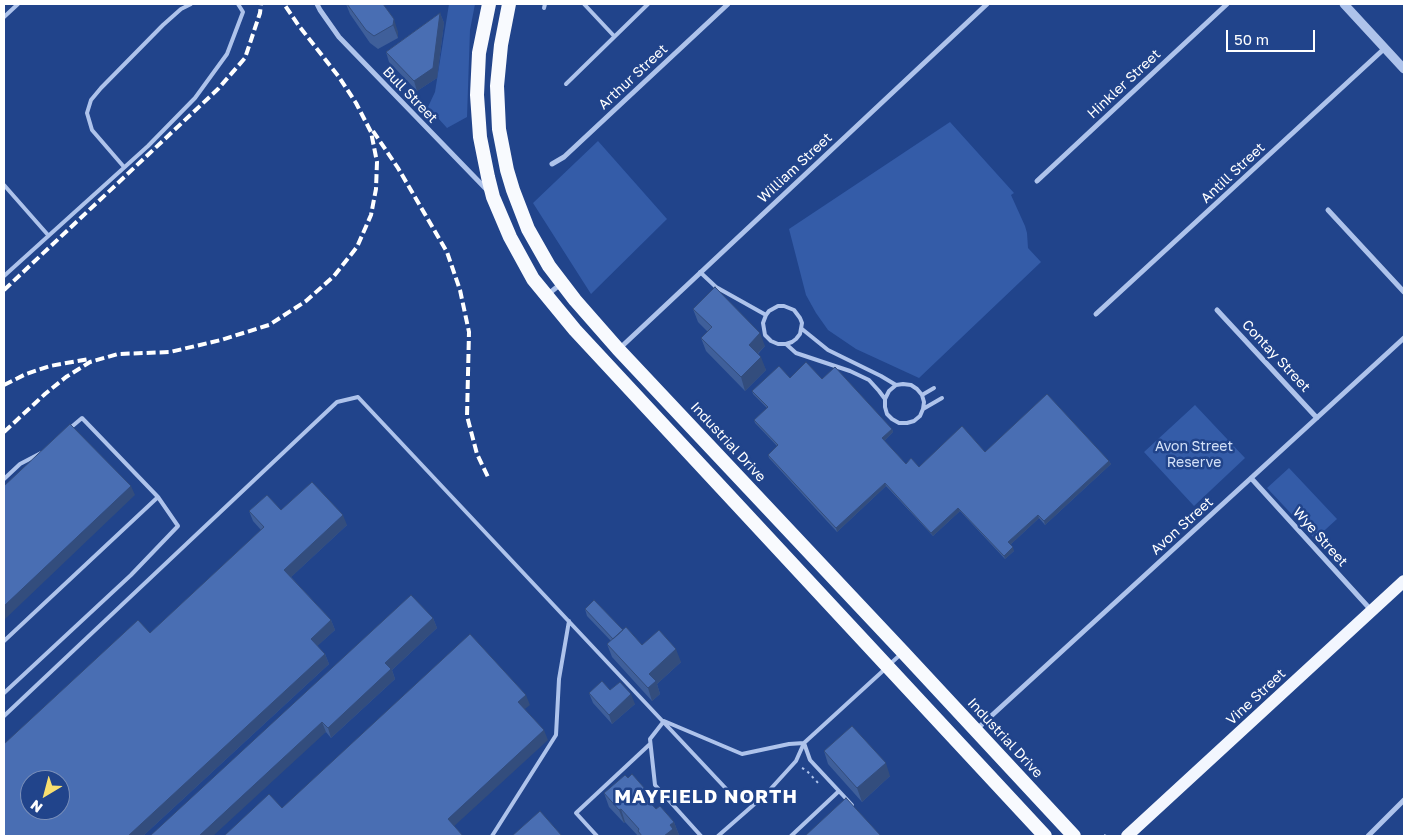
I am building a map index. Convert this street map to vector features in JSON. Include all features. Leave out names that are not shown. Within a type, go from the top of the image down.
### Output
[{"type":"highway","points":[[489,4],[479,54],[477,95],[480,137],[493,197],[510,237],[533,279],[582,338],[1045,836]]},
{"type":"highway","name":"Industrial Drive","points":[[509,4],[501,44],[497,86],[499,129],[513,190],[528,229],[550,266],[575,300],[618,349],[1074,836]]},
{"type":"main road","name":"Vine Street","points":[[1127,836],[1404,581]]},
{"type":"street","name":"Bull Street","points":[[317,4],[339,37],[493,197]]},
{"type":"street","name":"Arthur Street","points":[[552,164],[564,157],[728,4]]},
{"type":"street","name":"William Street","points":[[618,349],[987,4]]},
{"type":"street","name":"Hinkler Street","points":[[1037,181],[1227,4]]},
{"type":"street","points":[[1344,4],[1404,69]]},
{"type":"street","name":"Antill Street","points":[[1096,314],[1385,48]]},
{"type":"street","points":[[1328,210],[1404,292]]},
{"type":"street","points":[[547,296],[562,283]]},
{"type":"street","name":"Contay Street","points":[[1218,310],[1317,418]]},
{"type":"street","name":"Avon Street","points":[[975,731],[1404,338]]},
{"type":"street","name":"Wye Street","points":[[1251,478],[1372,611]]},
{"type":"street","points":[[1368,836],[1404,800]]},
{"type":"street","points":[[1375,830],[1380,836]]},
{"type":"lane","points":[[4,17],[18,4]]},
{"type":"lane","points":[[124,167],[92,130],[87,114],[92,100],[101,88],[163,25],[181,8],[191,4]]},
{"type":"lane","points":[[4,276],[148,146],[195,98],[227,54],[243,12],[238,4]]},
{"type":"lane","points":[[584,4],[614,36]]},
{"type":"lane","points":[[566,84],[648,4]]},
{"type":"lane","points":[[4,185],[48,235]]},
{"type":"lane","points":[[700,272],[716,287],[766,315]]},
{"type":"lane","points":[[802,328],[796,339],[786,344],[774,343],[765,335],[763,327],[766,315],[773,308],[789,307],[800,318],[802,328],[828,350],[881,376],[896,386]]},
{"type":"lane","points":[[786,344],[796,352],[850,371],[869,380],[885,399]]},
{"type":"lane","points":[[903,384],[911,385],[922,395],[924,402],[923,410],[914,421],[899,423],[892,420],[887,414],[885,399],[889,391],[896,386],[903,384]]},
{"type":"lane","points":[[922,395],[934,388]]},
{"type":"lane","points":[[4,716],[337,402],[358,397],[732,795],[766,794]]},
{"type":"lane","points":[[923,410],[942,398]]},
{"type":"lane","points":[[4,692],[131,575],[178,526],[158,497],[82,418],[62,435]]},
{"type":"lane","points":[[4,479],[20,464],[42,452]]},
{"type":"lane","points":[[4,641],[158,497]]},
{"type":"lane","points":[[492,836],[556,736],[559,679],[569,621]]},
{"type":"lane","points":[[718,836],[766,794],[796,761],[804,743],[903,652]]},
{"type":"lane","points":[[664,721],[742,754],[789,744],[804,743]]},
{"type":"lane","points":[[664,721],[650,740],[655,785],[700,836]]},
{"type":"lane","points":[[804,743],[810,760],[857,810]]},
{"type":"lane","points":[[596,836],[576,813],[650,744]]},
{"type":"lane","points":[[791,836],[839,791]]},
{"type":"path","points":[[802,768],[820,785]]},
{"type":"green space","points":[[449,4],[475,4],[470,30],[467,117],[447,128],[428,107],[435,92]]},
{"type":"green space","points":[[950,122],[1014,193],[1011,195],[1025,226],[1028,248],[1041,262],[919,378],[856,349],[828,330],[806,295],[789,229]]},
{"type":"green space","points":[[598,141],[667,219],[591,294],[533,203]]},
{"type":"green space","name":"Avon Street Reserve","points":[[1195,405],[1245,458],[1194,506],[1144,452]]},
{"type":"green space","points":[[1289,468],[1337,519],[1315,539],[1267,488]]},
{"type":"building","points":[[347,4],[383,4],[394,19],[393,25],[374,36],[366,30]]},
{"type":"building","points":[[440,13],[433,68],[414,81],[386,52]]},
{"type":"building","points":[[715,287],[760,333],[749,345],[761,357],[741,377],[701,338],[712,327],[693,309]]},
{"type":"building","points":[[806,362],[822,379],[835,367],[892,429],[882,438],[906,464],[911,458],[919,467],[962,426],[985,452],[1047,394],[1109,461],[1044,521],[1038,515],[1008,542],[1013,547],[1004,556],[958,508],[931,533],[885,483],[836,528],[768,455],[778,445],[754,420],[768,407],[752,391],[779,366],[790,378]]},
{"type":"building","points":[[70,424],[131,486],[4,606],[4,486]]},
{"type":"building","points":[[312,482],[343,515],[284,570],[331,620],[311,639],[325,654],[128,836],[4,836],[4,744],[138,620],[150,633],[264,527],[249,511],[267,495],[281,510]]},
{"type":"building","points":[[411,595],[433,618],[385,663],[391,669],[328,728],[322,722],[199,836],[150,836]]},
{"type":"building","points":[[594,600],[623,630],[613,639],[585,609]]},
{"type":"building","points":[[626,627],[642,645],[659,630],[676,649],[649,674],[656,681],[648,688],[607,644]]},
{"type":"building","points":[[470,634],[526,695],[518,702],[544,730],[448,819],[463,836],[224,836],[269,794],[282,808]]},
{"type":"building","points":[[602,681],[610,690],[620,682],[631,694],[609,715],[589,693]]},
{"type":"building","points":[[852,726],[886,763],[857,788],[824,751]]},
{"type":"building","points":[[632,774],[646,790],[642,794],[656,809],[660,806],[674,822],[670,825],[673,829],[664,836],[642,836],[638,831],[639,829],[604,793],[625,775],[628,778]]},
{"type":"building","points":[[846,798],[881,836],[805,836]]},
{"type":"building","points":[[540,811],[562,836],[512,836]]},
{"type":"railway","points":[[4,290],[218,89],[245,58],[260,13],[261,4]]},
{"type":"railway","points":[[4,432],[45,394],[66,377],[90,362],[118,354],[170,352],[221,340],[269,325],[306,301],[334,276],[357,247],[371,215],[376,189],[377,162],[371,132],[356,103],[339,77],[284,4]]},
{"type":"railway","points":[[373,131],[398,168],[447,252],[460,290],[469,332],[467,416],[477,454],[488,477]]},
{"type":"railway","points":[[4,385],[26,374],[50,366],[89,359]]},
{"type":"district","name":"MAYFIELD NORTH","points":[[706,797]]}]
